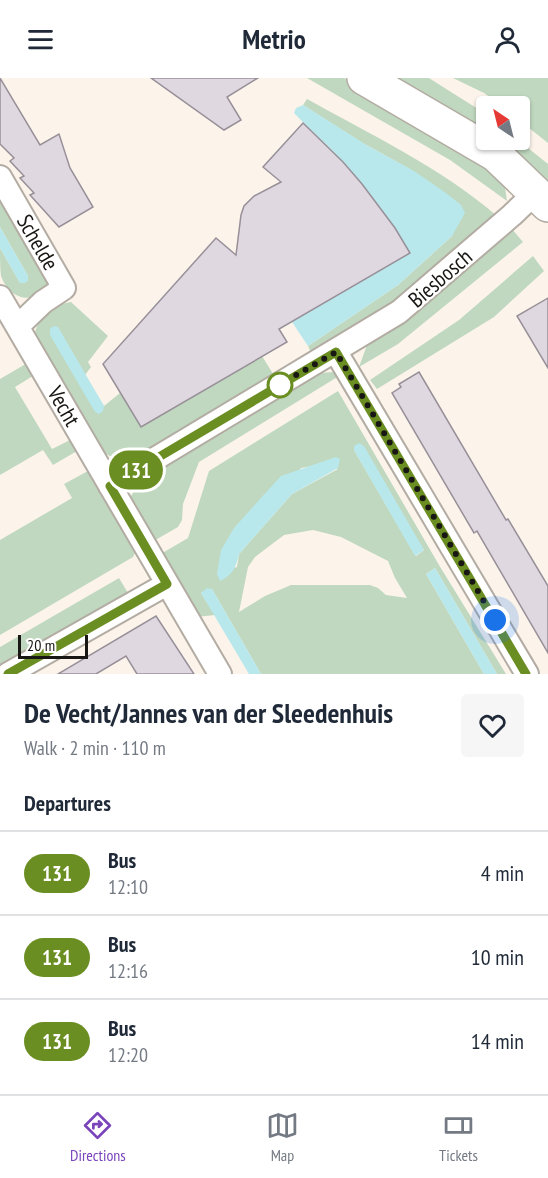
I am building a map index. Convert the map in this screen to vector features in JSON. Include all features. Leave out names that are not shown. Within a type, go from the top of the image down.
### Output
[{"type":"street","points":[[364,78],[496,155],[541,199]]},
{"type":"street","name":"Schelde","points":[[0,177],[64,288],[43,302],[18,326]]},
{"type":"street","name":"Biesbosch","points":[[110,486],[399,312],[512,215],[541,199]]},
{"type":"street","points":[[0,297],[18,326]]},
{"type":"street","name":"Vecht","points":[[18,326],[110,486]]},
{"type":"street","points":[[336,352],[526,674]]},
{"type":"street","points":[[110,486],[220,674]]},
{"type":"street","points":[[8,674],[167,584]]},
{"type":"green space","points":[[307,78],[344,78],[484,160],[504,181],[507,201],[450,160]]},
{"type":"green space","points":[[391,78],[429,78],[476,108],[476,129]]},
{"type":"green space","points":[[453,78],[548,78],[548,143],[530,129],[530,96],[488,96]]},
{"type":"green space","points":[[307,99],[430,168],[497,216],[406,295],[313,357],[308,346],[398,285],[452,236],[461,205],[408,168],[361,142],[303,105]]},
{"type":"green space","points":[[503,150],[530,150],[548,164],[548,189]]},
{"type":"green space","points":[[0,193],[50,281],[45,289],[31,297],[17,296],[5,285],[1,276],[0,248],[20,283],[28,276],[0,227]]},
{"type":"green space","points":[[512,229],[523,242],[398,344],[359,367],[367,345],[396,328]]},
{"type":"green space","points":[[533,256],[544,271],[494,317],[377,389],[370,380],[459,320]]},
{"type":"green space","points":[[71,302],[108,336],[88,362],[91,367],[85,375],[104,406],[120,393],[141,427],[262,356],[275,377],[132,460],[118,461],[100,450],[34,338],[38,324],[46,313],[57,306]]},
{"type":"green space","points":[[29,362],[36,374],[15,387],[52,449],[70,440],[77,451],[53,465],[43,450],[0,475],[0,379]]},
{"type":"green space","points":[[333,372],[339,376],[199,462],[183,504],[182,520],[178,527],[152,542],[136,513],[131,496],[151,470],[320,373]]},
{"type":"green space","points":[[338,391],[439,565],[506,674],[497,674],[435,568],[426,574],[484,674],[261,674],[212,589],[201,593],[215,615],[196,617],[159,555],[188,538],[209,471]],"holes":[[[354,450],[424,550],[416,556],[415,555]],[[318,465],[338,469],[292,494],[239,554],[237,567],[217,573],[301,468]],[[313,530],[341,537],[388,561],[407,598],[386,595],[370,585],[291,585],[265,596],[239,612],[248,567],[255,557],[284,535]]]},
{"type":"green space","points":[[88,471],[125,533],[135,553],[133,557],[0,635],[0,540],[72,498],[64,484]]},
{"type":"green space","points":[[119,578],[128,593],[0,668],[0,647]]},
{"type":"water","points":[[303,105],[368,146],[414,171],[461,205],[465,213],[452,236],[398,285],[308,346],[292,322],[410,253],[362,184],[338,156],[294,113],[296,108]]},
{"type":"water","points":[[0,227],[28,276],[28,281],[25,283],[20,283],[0,248]]},
{"type":"water","points":[[54,326],[58,327],[104,406],[103,411],[99,414],[95,412],[50,335],[50,329]]},
{"type":"water","points":[[359,443],[364,446],[424,550],[415,556],[354,450],[354,446]]},
{"type":"water","points":[[336,457],[340,459],[338,468],[292,494],[239,554],[231,573],[220,581],[217,574],[221,550],[234,528],[281,476]]},
{"type":"water","points":[[435,568],[497,674],[484,674],[426,574]]},
{"type":"water","points":[[207,588],[212,589],[261,674],[249,674],[201,593]]},
{"type":"building","points":[[0,78],[40,145],[59,134],[70,168],[93,207],[59,227],[30,195],[34,193],[20,178],[24,176],[10,161],[14,158],[0,144]]},
{"type":"building","points":[[151,78],[258,78],[227,97],[241,120],[224,130]]},
{"type":"building","points":[[303,123],[362,184],[395,228],[410,253],[279,329],[287,342],[141,427],[103,364],[216,238],[236,255],[244,206],[254,196],[281,182],[263,167]]},
{"type":"building","points":[[548,298],[548,368],[517,316]]},
{"type":"building","points":[[419,372],[506,520],[508,519],[548,586],[548,653],[477,531],[474,533],[392,393],[401,387],[399,384]]},
{"type":"building","points":[[156,616],[194,674],[137,674],[126,656],[96,674],[58,674]]},
{"type":"bus line","name":"131","points":[[8,674],[167,584],[110,486],[336,352],[526,674]]},
{"type":"route","points":[[280,385],[274,388],[336,352],[495,620]]}]
